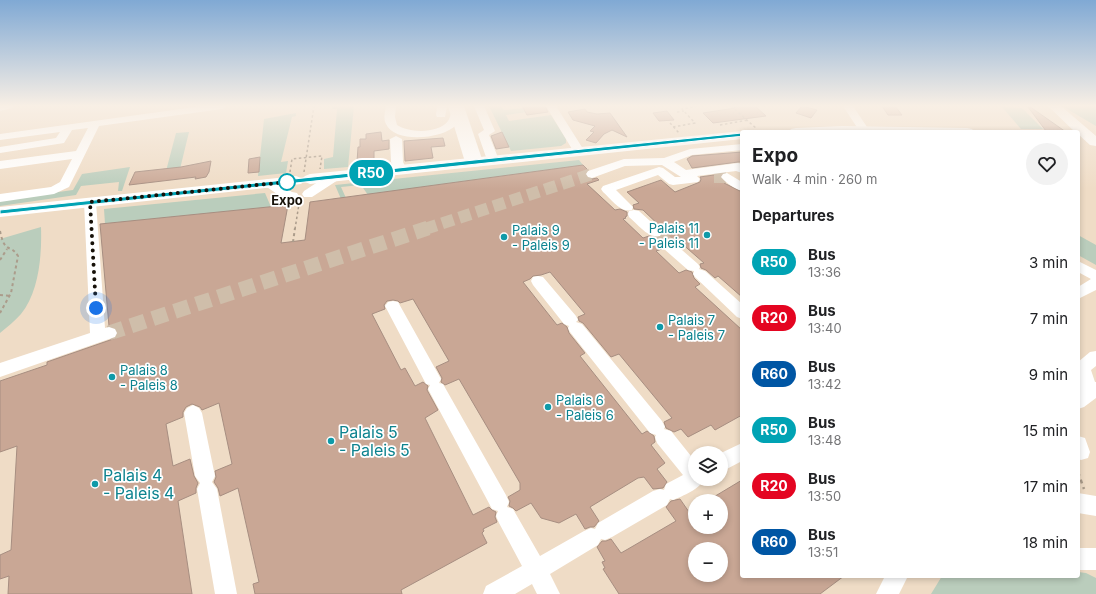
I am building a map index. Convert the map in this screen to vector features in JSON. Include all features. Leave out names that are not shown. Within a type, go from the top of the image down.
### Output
[{"type":"highway","points":[[464,134],[474,162]]},
{"type":"main road","points":[[0,212],[269,183],[299,184],[334,177],[740,135]]},
{"type":"main road","points":[[1080,140],[1096,140]]},
{"type":"street","points":[[0,137],[22,134]]},
{"type":"street","points":[[0,151],[60,142],[64,134]]},
{"type":"street","points":[[0,198],[54,190],[65,184],[90,134]]},
{"type":"street","points":[[484,134],[493,160]]},
{"type":"street","points":[[568,134],[579,152]]},
{"type":"street","points":[[396,139],[397,162],[401,170]]},
{"type":"street","points":[[655,233],[593,178],[624,163],[665,161],[690,152],[740,147]]},
{"type":"street","points":[[724,149],[740,168]]},
{"type":"street","points":[[0,165],[80,154]]},
{"type":"street","points":[[665,161],[685,174],[740,168]]},
{"type":"street","points":[[607,189],[659,171],[673,181],[714,177]]},
{"type":"street","points":[[727,176],[740,186]]},
{"type":"street","points":[[0,370],[104,335],[90,202]]},
{"type":"street","points":[[669,246],[740,311]]},
{"type":"street","points":[[1080,267],[1096,276]]},
{"type":"street","points":[[538,281],[688,468]]},
{"type":"street","points":[[1080,293],[1096,283]]},
{"type":"street","points":[[392,306],[549,594]]},
{"type":"street","points":[[1080,387],[1087,381],[1088,367]]},
{"type":"street","points":[[1080,401],[1096,389]]},
{"type":"street","points":[[193,413],[226,594]]},
{"type":"street","points":[[728,459],[740,452]]},
{"type":"street","points":[[494,594],[688,481]]},
{"type":"street","points":[[1080,559],[1096,559]]},
{"type":"street","points":[[887,594],[897,578]]},
{"type":"path","points":[[306,164],[310,134]]},
{"type":"path","points":[[299,184],[292,159],[322,156],[320,166]]},
{"type":"path","points":[[0,231],[2,245],[7,249],[16,251],[18,256],[11,296],[0,313]]},
{"type":"path","points":[[0,260],[7,249]]},
{"type":"path","points":[[0,295],[11,296]]},
{"type":"path","points":[[1080,478],[1089,504]]},
{"type":"green space","points":[[176,134],[189,134],[180,169],[166,171]]},
{"type":"green space","points":[[262,134],[288,134],[281,162],[288,161],[286,173],[258,176]]},
{"type":"green space","points":[[335,134],[351,134],[348,167],[324,169],[324,159],[333,157]]},
{"type":"green space","points":[[503,134],[563,134],[566,139],[566,143],[561,146],[511,151]]},
{"type":"green space","points":[[579,160],[583,165],[368,195],[361,185],[341,187],[346,198],[341,199],[335,185]]},
{"type":"green space","points":[[130,167],[122,191],[118,191],[119,182],[81,186],[76,195],[0,206],[0,200],[73,190],[82,174]]},
{"type":"green space","points":[[265,193],[271,207],[105,224],[104,209]]},
{"type":"green space","points":[[41,227],[40,261],[36,284],[32,295],[21,314],[14,322],[0,333],[0,239]]},
{"type":"green space","points":[[1080,236],[1096,245],[1096,265],[1080,256]]},
{"type":"green space","points":[[1080,572],[1086,573],[1096,578],[1096,594],[931,594],[941,578],[1080,578]]},
{"type":"building","points":[[366,134],[381,134],[382,141],[389,140],[389,149],[374,151],[374,160],[357,162],[360,139],[366,139]]},
{"type":"building","points":[[503,134],[509,147],[496,149],[491,136]]},
{"type":"building","points":[[592,134],[605,134],[596,143],[586,140]]},
{"type":"building","points":[[443,138],[445,146],[431,147],[433,158],[405,161],[404,141]]},
{"type":"building","points":[[740,152],[740,162],[692,168],[687,159],[692,156]]},
{"type":"building","points":[[260,157],[259,172],[248,173],[249,159]]},
{"type":"building","points":[[211,161],[209,172],[206,177],[129,185],[135,172],[181,167]]},
{"type":"building","points":[[583,165],[588,170],[585,173],[587,178],[597,178],[599,180],[587,184],[615,210],[620,209],[627,212],[626,218],[623,219],[643,238],[649,236],[660,238],[663,234],[662,230],[664,230],[643,210],[634,209],[633,205],[639,203],[627,192],[661,180],[675,192],[700,182],[700,177],[721,174],[720,178],[724,183],[740,191],[740,295],[718,276],[715,278],[706,270],[701,268],[700,264],[704,263],[680,242],[664,242],[661,245],[662,249],[656,251],[679,273],[686,270],[692,272],[694,278],[700,284],[695,287],[740,328],[740,416],[715,430],[711,425],[688,437],[681,429],[674,432],[666,428],[664,422],[672,418],[619,354],[611,357],[583,323],[579,321],[578,317],[585,314],[550,272],[533,276],[523,282],[557,325],[562,323],[567,327],[569,333],[585,353],[580,356],[642,434],[647,431],[654,436],[655,442],[651,445],[665,463],[657,469],[667,482],[663,488],[653,489],[644,477],[638,478],[590,507],[599,521],[594,527],[585,529],[576,514],[559,523],[541,518],[531,503],[516,511],[509,506],[510,501],[508,497],[520,490],[520,483],[459,379],[445,385],[441,382],[442,378],[436,367],[449,361],[413,299],[400,303],[393,300],[387,301],[384,305],[385,309],[372,314],[401,370],[405,368],[415,386],[423,382],[428,386],[427,390],[438,410],[425,418],[473,515],[489,507],[496,512],[495,517],[497,522],[483,529],[484,531],[482,533],[487,543],[401,590],[402,594],[255,594],[253,584],[259,582],[238,488],[220,496],[218,488],[214,482],[216,477],[215,471],[232,464],[219,403],[202,410],[200,407],[192,404],[186,407],[183,412],[183,417],[166,424],[173,466],[190,459],[194,476],[198,483],[196,493],[178,501],[192,594],[8,594],[9,576],[0,579],[0,555],[11,550],[17,446],[0,452],[0,381],[47,365],[47,362],[116,338],[118,334],[116,328],[109,326],[100,224],[288,205],[281,243],[305,240],[310,202]]},
{"type":"building","points":[[740,481],[740,578],[841,578],[820,594],[619,594],[603,569],[605,568],[602,562],[605,561],[597,547],[602,541],[611,539],[621,553],[676,521],[666,507],[671,501],[680,499],[688,511],[688,534],[728,534],[728,494],[719,494]]},
{"type":"tunnel","points":[[425,229],[592,174]]},
{"type":"tunnel","points":[[714,177],[727,177]]},
{"type":"tunnel","points":[[109,333],[428,228]]},
{"type":"tunnel","points":[[655,233],[669,246]]},
{"type":"bus line","name":"R50","points":[[0,212],[740,135]]},
{"type":"place","name":"Expo","points":[[287,182]]},
{"type":"place","name":"Palais 11 - Paleis 11","points":[[707,235]]},
{"type":"place","name":"Palais 9 - Paleis 9","points":[[504,237]]},
{"type":"place","name":"Palais 7 - Paleis 7","points":[[660,327]]},
{"type":"place","name":"Palais 8 - Paleis 8","points":[[112,377]]},
{"type":"place","name":"Palais 6 - Paleis 6","points":[[548,407]]},
{"type":"place","name":"Palais 5 - Paleis 5","points":[[331,441]]},
{"type":"place","name":"Palais 4 - Paleis 4","points":[[95,484]]},
{"type":"route","points":[[96,308],[90,202],[287,182]]}]
